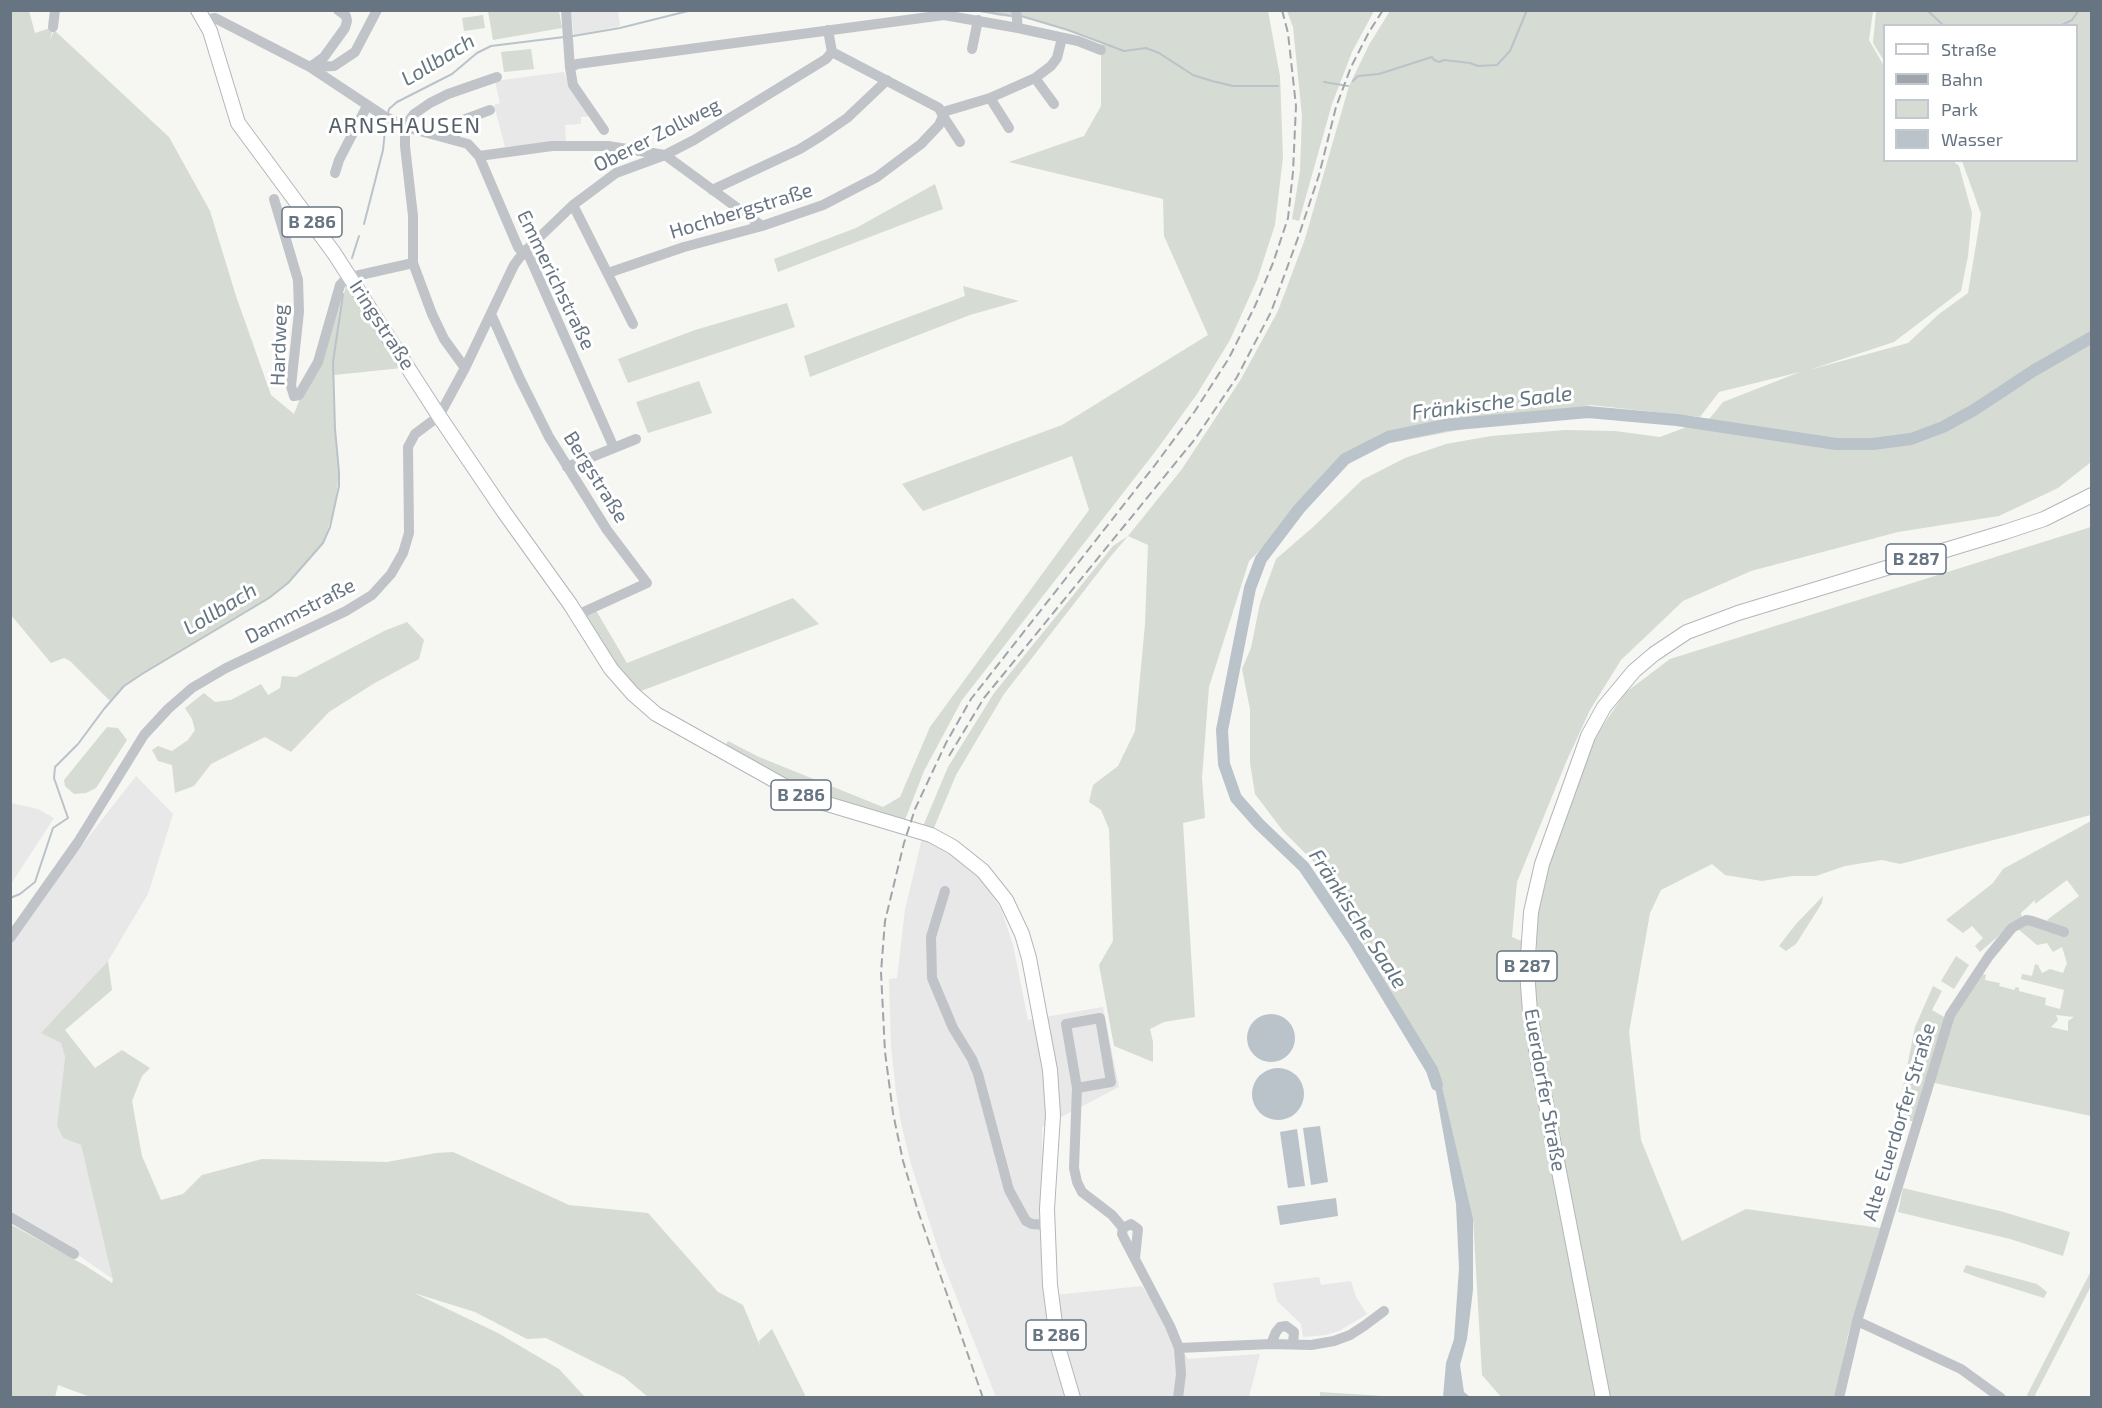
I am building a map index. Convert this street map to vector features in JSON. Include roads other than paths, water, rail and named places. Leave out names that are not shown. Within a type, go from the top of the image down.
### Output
[{"type":"main road","name":"Iringstraße","points":[[202,15],[219,57],[228,98],[238,123],[351,277],[439,416],[612,669],[633,694],[656,714],[804,797],[931,835],[966,857],[995,885],[1006,900],[1022,934],[1029,958],[1050,1070],[1053,1115],[1047,1225]]},
{"type":"main road","name":"Euerdorfer Straße","points":[[1603,1398],[1530,1012],[1527,971],[1531,912],[1542,864],[1588,736],[1604,707],[1634,671],[1669,643],[1687,632],[1738,613],[2005,532],[2053,515],[2091,495]]},
{"type":"main road","name":"B 286","points":[[1047,1225],[1055,1327],[1062,1365],[1073,1398]]},
{"type":"street","points":[[53,27],[55,10]]},
{"type":"street","points":[[310,68],[324,57],[345,28],[346,16],[338,10]]},
{"type":"street","points":[[310,68],[334,66],[355,52],[377,10]]},
{"type":"street","points":[[566,10],[573,85],[604,130]]},
{"type":"street","points":[[202,15],[215,18],[310,68],[387,117],[405,126],[468,144],[479,156],[552,146],[608,146],[664,155],[762,226]]},
{"type":"street","points":[[570,68],[577,63],[944,15],[978,20],[1017,18],[1062,38],[1101,50]]},
{"type":"street","points":[[972,49],[978,20]]},
{"type":"street","points":[[828,30],[832,52],[939,108],[960,142]]},
{"type":"street","points":[[943,114],[990,98],[1035,78],[1051,66],[1057,58],[1062,38]]},
{"type":"street","name":"Oberer Zollweg","points":[[439,416],[465,368],[514,265],[523,253],[573,205],[616,173],[664,155],[694,140],[826,59],[832,52]]},
{"type":"street","points":[[465,368],[444,339],[413,263],[413,216],[405,126],[414,114],[439,99],[497,77]]},
{"type":"street","points":[[1035,78],[1054,104]]},
{"type":"street","points":[[712,190],[800,149],[821,136],[847,118],[887,80]]},
{"type":"street","points":[[990,98],[1009,128]]},
{"type":"street","points":[[335,173],[339,160],[367,106]]},
{"type":"street","points":[[453,139],[463,120],[489,110]]},
{"type":"street","name":"Hochbergstraße","points":[[608,273],[684,247],[762,226],[823,205],[877,177],[921,144],[939,125],[943,114]]},
{"type":"street","name":"Emmerichstraße","points":[[479,156],[518,247],[529,256],[614,448]]},
{"type":"street","name":"Hardweg","points":[[274,199],[298,280],[299,312],[291,386],[294,396],[299,395],[318,362],[340,285],[345,279],[351,277]]},
{"type":"street","points":[[573,205],[633,324]]},
{"type":"street","points":[[351,277],[413,263]]},
{"type":"street","name":"Bergstraße","points":[[491,314],[549,437],[607,531],[647,583],[577,615]]},
{"type":"street","name":"Dammstraße","points":[[10,938],[78,842],[144,735],[168,709],[192,688],[226,668],[346,611],[372,595],[391,574],[403,553],[409,533],[408,447],[415,434],[439,416]]},
{"type":"street","points":[[567,467],[636,439]]},
{"type":"street","points":[[945,891],[931,937],[932,978],[953,1028],[972,1059],[978,1074],[1004,1176],[1013,1198],[1026,1221],[1032,1224],[1047,1225]]},
{"type":"street","name":"Alte Euerdorfer Straße","points":[[1839,1398],[1857,1321],[1950,1015],[1989,956],[2012,928],[2026,920],[2064,932]]},
{"type":"street","points":[[1077,1088],[1111,1082],[1100,1018],[1066,1024],[1077,1088],[1074,1168],[1082,1192],[1112,1215],[1123,1228],[1122,1234],[1170,1326],[1179,1348],[1181,1374],[1178,1398]]},
{"type":"street","points":[[10,1217],[74,1254]]},
{"type":"street","points":[[1179,1348],[1271,1344],[1311,1345],[1334,1341],[1364,1326],[1384,1311]]},
{"type":"street","points":[[1857,1321],[1961,1368],[2001,1398]]},
{"type":"street","points":[[1271,1344],[1276,1332],[1286,1326],[1294,1332],[1293,1344]]},
{"type":"water","points":[[1266,1014],[1276,1014],[1291,1024],[1295,1038],[1294,1047],[1285,1058],[1276,1062],[1266,1062],[1251,1052],[1247,1043],[1247,1033],[1257,1018]]},
{"type":"water","points":[[1278,1068],[1288,1070],[1296,1076],[1302,1084],[1304,1094],[1302,1104],[1296,1112],[1288,1118],[1278,1120],[1268,1118],[1260,1112],[1254,1104],[1252,1094],[1254,1084],[1260,1076],[1268,1070]]},
{"type":"water","points":[[1432,1070],[1441,1082],[1473,1218],[1473,1290],[1467,1339],[1460,1365],[1464,1392],[1470,1397],[1443,1397],[1446,1363],[1454,1339],[1459,1268],[1456,1204]]},
{"type":"water","points":[[1320,1126],[1328,1182],[1311,1185],[1303,1128]]},
{"type":"water","points":[[1297,1129],[1305,1186],[1288,1188],[1280,1132]]},
{"type":"water","points":[[1336,1198],[1338,1216],[1280,1225],[1277,1206]]},
{"type":"waterway","name":"Lollbach","points":[[573,36],[620,28],[692,10]]},
{"type":"waterway","name":"Lollbach","points":[[973,10],[1012,16]]},
{"type":"waterway","name":"Lollbach","points":[[1353,81],[1358,76],[1379,74],[1432,57],[1439,62],[1444,60],[1478,66],[1497,65],[1510,51],[1527,10]]},
{"type":"waterway","name":"Lollbach","points":[[1927,10],[1942,24]]},
{"type":"waterway","name":"Lollbach","points":[[2064,24],[2072,20],[2079,10]]},
{"type":"waterway","name":"Lollbach","points":[[1021,16],[1068,30],[1124,51],[1146,48],[1159,53],[1193,75],[1212,81],[1233,86],[1278,86]]},
{"type":"waterway","name":"Lollbach","points":[[388,113],[397,102],[452,74],[477,53],[491,46],[564,37]]},
{"type":"waterway","name":"Lollbach","points":[[1324,82],[1348,86]]},
{"type":"waterway","name":"Lollbach","points":[[364,224],[383,150],[386,121]]},
{"type":"waterway","name":"Lollbach","points":[[352,258],[359,236]]},
{"type":"waterway","name":"Lollbach","points":[[10,898],[20,894],[35,882],[53,828],[68,818],[54,778],[55,767],[78,744],[124,686],[269,598],[288,583],[323,543],[330,527],[339,486],[333,362],[343,294]]},
{"type":"waterway","name":"Fränkische Saale","points":[[1437,1085],[1432,1070],[1354,941],[1304,867],[1259,824],[1236,798],[1224,764],[1222,730],[1250,588],[1261,559],[1299,509],[1345,459],[1388,437],[1446,425],[1588,412],[1677,420],[1836,444],[1873,444],[1911,439],[1943,427],[1974,410],[2033,371],[2092,337]]},
{"type":"railway","points":[[983,1398],[918,1211],[903,1161],[893,1113],[885,1052],[881,972],[885,921],[904,843],[915,809],[946,743],[971,699],[1195,411],[1229,358],[1255,306],[1288,218],[1293,172],[1296,106],[1288,33],[1282,10]]},
{"type":"railway","points":[[949,756],[984,698],[1195,439],[1237,377],[1271,312],[1319,175],[1336,107],[1351,67],[1383,10]]},
{"type":"district","name":"ARNSHAUSEN","points":[[405,126]]}]
